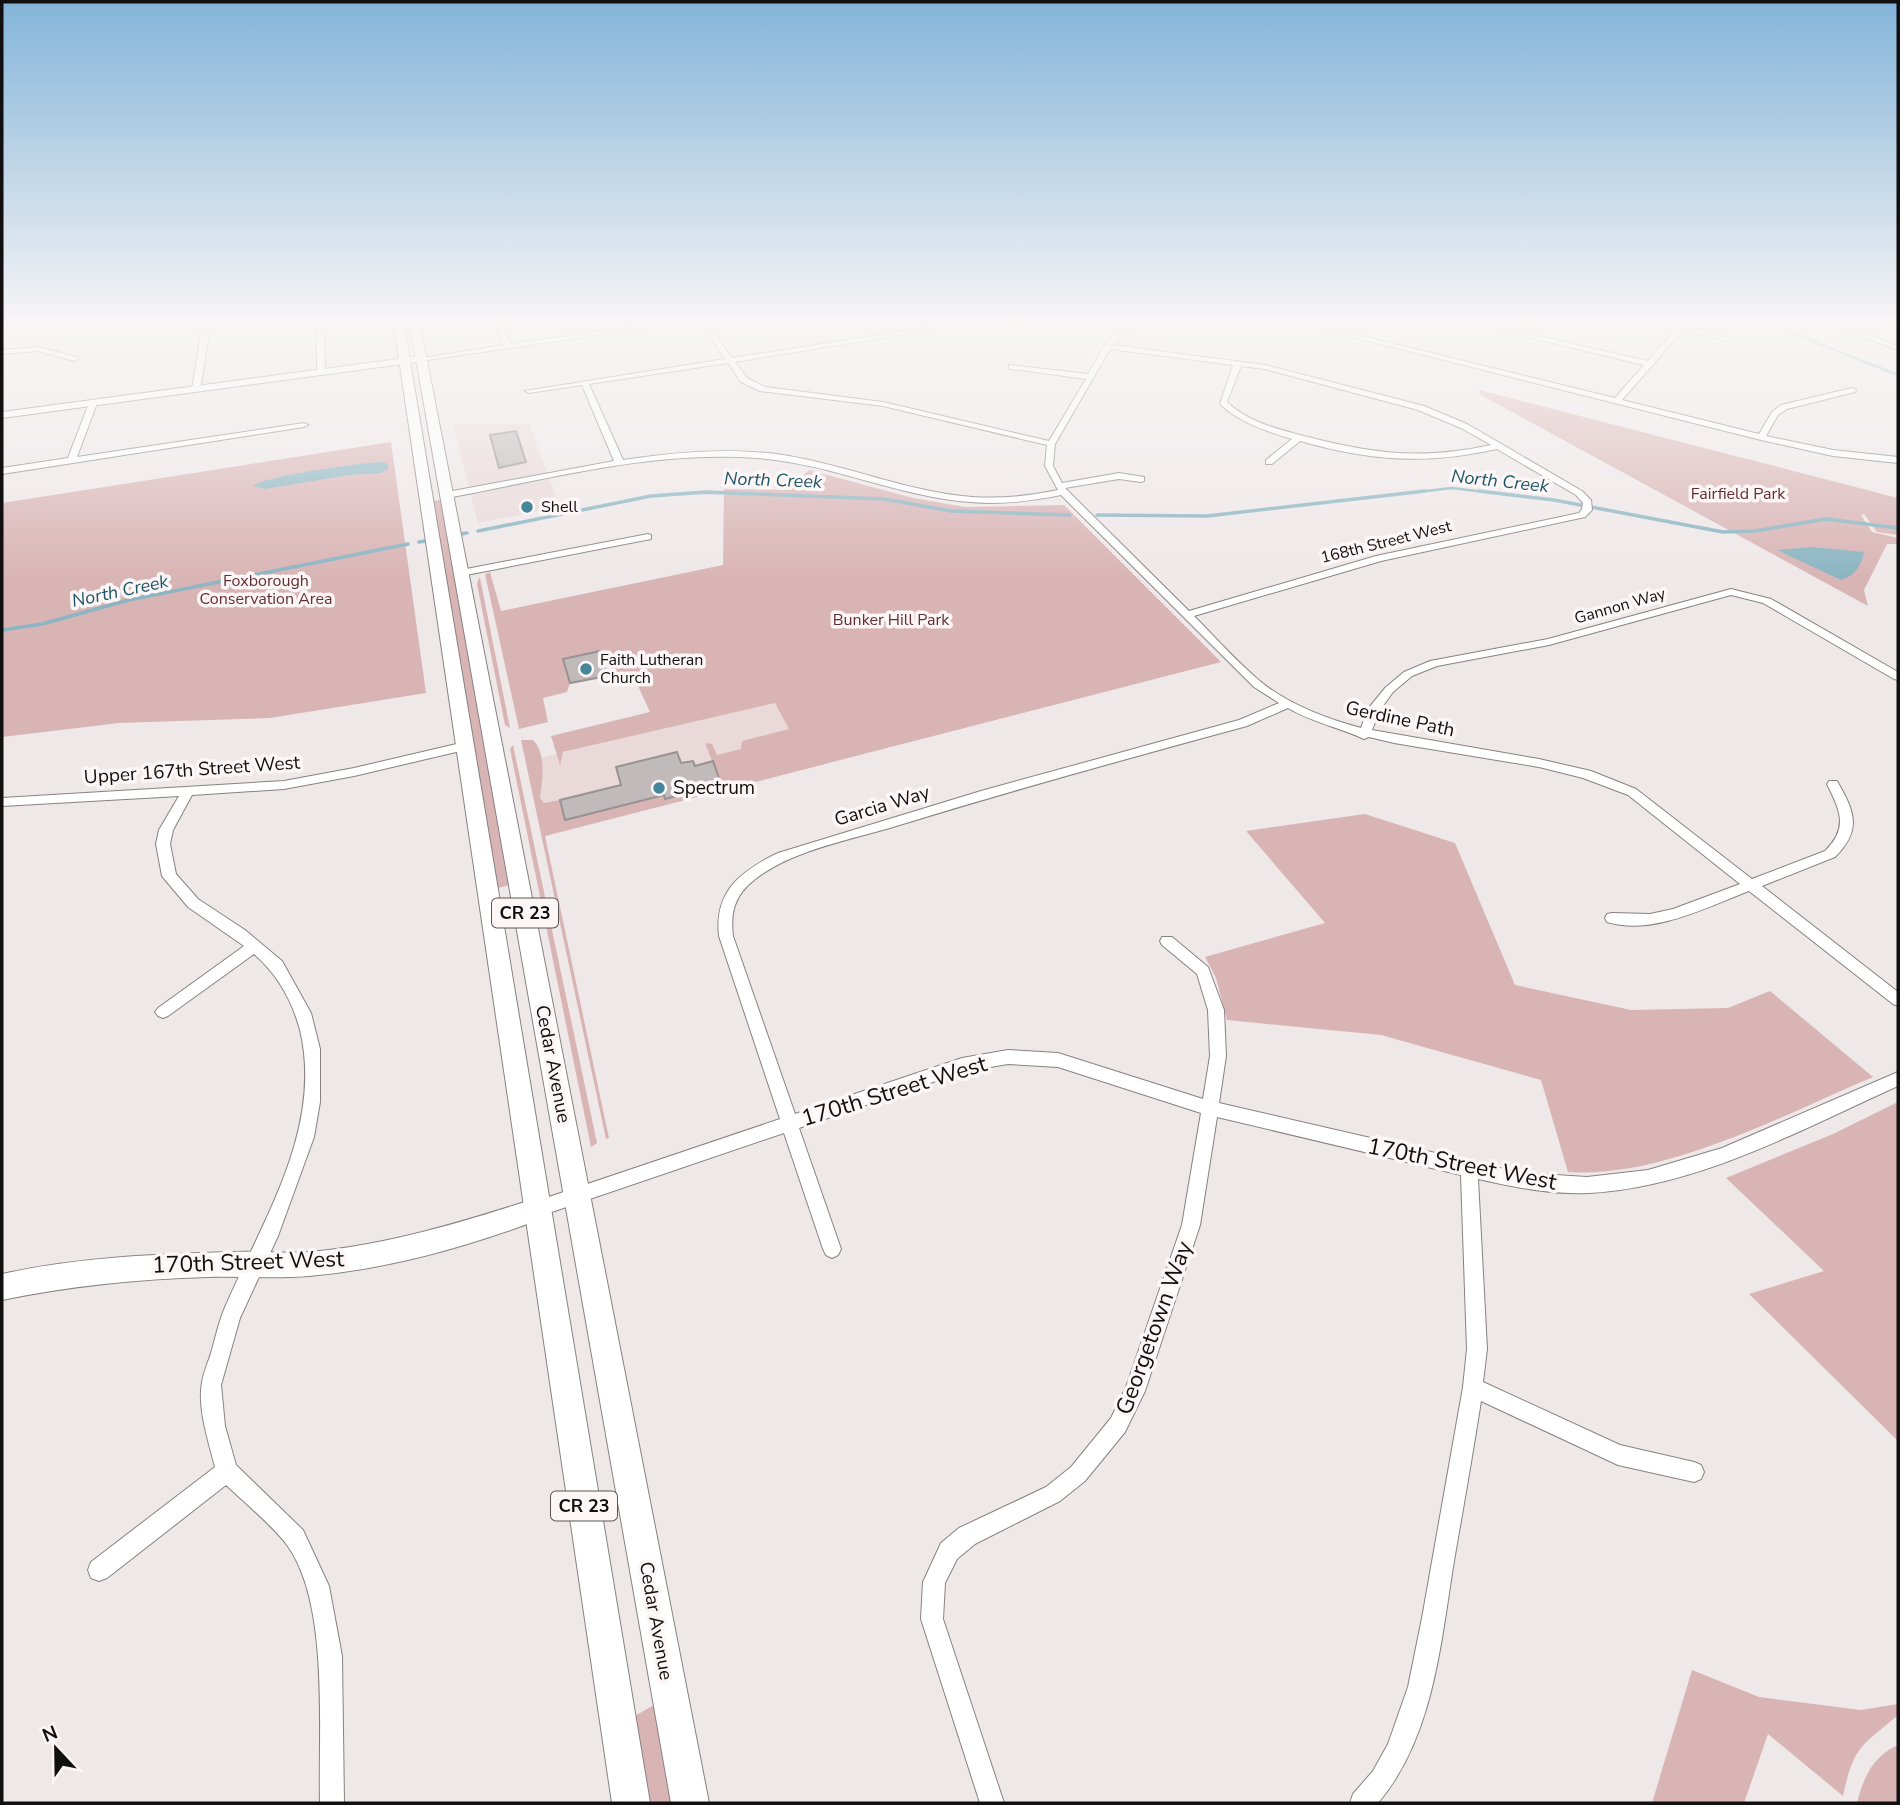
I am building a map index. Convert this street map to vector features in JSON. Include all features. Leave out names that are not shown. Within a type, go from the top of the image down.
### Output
[{"type":"main road","name":"Cedar Avenue","points":[[413,409],[631,1803]]},
{"type":"main road","name":"Cedar Avenue","points":[[431,409],[690,1803]]},
{"type":"main road","points":[[423,472],[433,487],[447,495]]},
{"type":"street","points":[[2,415],[46,409]]},
{"type":"street","points":[[72,460],[91,409]]},
{"type":"street","points":[[596,409],[620,464]]},
{"type":"street","points":[[905,409],[1051,444]]},
{"type":"street","points":[[1060,489],[1049,466],[1051,444],[1072,409]]},
{"type":"street","points":[[1228,409],[1250,422],[1351,451],[1409,458],[1454,456],[1499,446]]},
{"type":"street","points":[[1424,409],[1453,420],[1499,446]]},
{"type":"street","points":[[1650,409],[1833,453],[1898,460]]},
{"type":"street","points":[[1761,437],[1775,414],[1781,409]]},
{"type":"street","points":[[2,471],[304,425]]},
{"type":"street","points":[[1269,462],[1300,438]]},
{"type":"street","name":"168th Street West","points":[[1185,615],[1379,558],[1587,508],[1579,493],[1499,446]]},
{"type":"street","points":[[447,495],[620,464],[687,455],[756,455],[817,463],[959,499],[1012,500],[1119,477],[1141,479]]},
{"type":"street","name":"Gerdine Path","points":[[1060,489],[1252,680],[1286,704],[1364,735],[1564,768],[1611,782],[1647,802],[1898,1000]]},
{"type":"street","points":[[461,573],[648,537]]},
{"type":"street","name":"Gannon Way","points":[[1364,735],[1374,709],[1389,690],[1408,674],[1434,663],[1549,642],[1731,592],[1767,601],[1898,677]]},
{"type":"street","name":"Garcia Way","points":[[832,1249],[724,925],[723,914],[732,894],[757,869],[783,856],[985,794],[1243,723],[1286,704]]},
{"type":"street","name":"Upper 167th Street West","points":[[2,802],[187,792],[316,780],[464,746]]},
{"type":"street","points":[[1612,918],[1650,919],[1675,914],[1819,860],[1839,847],[1845,836],[1849,815],[1833,784]]},
{"type":"street","points":[[187,792],[166,830],[163,844],[169,876],[193,903],[255,946],[277,965],[296,997],[308,1026],[313,1069],[306,1137],[278,1213],[231,1316],[211,1385],[215,1426],[227,1471],[295,1538],[318,1586],[330,1656],[332,1803]]},
{"type":"street","name":"Georgetown Way","points":[[992,1803],[932,1619],[934,1582],[949,1551],[967,1536],[1053,1494],[1078,1474],[1118,1425],[1135,1391],[1191,1225],[1219,1040],[1214,1002],[1203,971],[1167,941]]},
{"type":"street","points":[[163,1012],[255,946]]},
{"type":"street","name":"170th Street West","points":[[2,1287],[80,1272],[139,1266],[307,1264],[382,1254],[431,1243],[961,1065],[1007,1057],[1033,1056],[1058,1060],[1209,1108],[1469,1169],[1554,1184],[1617,1184],[1648,1178],[1767,1139],[1898,1079]]},
{"type":"street","points":[[1362,1803],[1371,1795],[1397,1749],[1420,1689],[1473,1387],[1477,1324],[1469,1169]]},
{"type":"street","points":[[1473,1387],[1618,1455],[1694,1472]]},
{"type":"street","points":[[99,1570],[227,1471]]},
{"type":"shaded area","points":[[453,424],[529,424],[560,507],[478,523]]},
{"type":"shaded area","points":[[793,698],[826,764],[545,836],[527,761]]},
{"type":"green space","name":"Fairfield Park","points":[[1507,409],[1554,409],[1898,498],[1898,535],[1877,532],[1864,514],[1861,515],[1872,532],[1898,538],[1898,544],[1887,544],[1864,590],[1868,606]]},
{"type":"green space","name":"Foxborough Conservation Area","points":[[391,442],[426,693],[270,718],[119,723],[2,737],[2,503]]},
{"type":"green space","name":"Bunker Hill Park","points":[[809,470],[913,498],[965,507],[1064,505],[1221,662],[545,836],[609,1138],[606,1139],[521,740],[533,740],[540,752],[540,798],[544,803],[560,800],[565,820],[721,784],[705,743],[712,744],[717,755],[741,749],[742,741],[789,729],[775,703],[563,752],[560,765],[551,736],[650,712],[634,677],[617,681],[610,661],[603,662],[600,652],[564,659],[570,683],[567,692],[543,698],[548,722],[519,729],[485,574],[490,572],[501,611],[723,565],[724,489],[788,490]]},
{"type":"green space","points":[[441,500],[509,885],[498,888],[433,501]]},
{"type":"green space","points":[[479,578],[510,728],[505,725],[477,584]]},
{"type":"green space","points":[[513,745],[597,1143],[591,1147],[510,749]]},
{"type":"green space","points":[[1365,814],[1455,843],[1515,985],[1631,1010],[1728,1008],[1770,991],[1873,1077],[1763,1125],[1684,1155],[1605,1171],[1568,1172],[1541,1080],[1381,1035],[1227,1020],[1216,978],[1205,957],[1325,923],[1246,831]]},
{"type":"green space","points":[[1898,1102],[1898,1441],[1749,1294],[1824,1271],[1726,1178],[1833,1134]]},
{"type":"green space","points":[[1692,1670],[1759,1697],[1861,1710],[1898,1704],[1898,1715],[1867,1741],[1855,1756],[1843,1796],[1768,1734],[1744,1803],[1652,1803]]},
{"type":"green space","points":[[654,1705],[671,1803],[648,1803],[633,1717]]},
{"type":"green space","points":[[1898,1745],[1898,1803],[1857,1803],[1870,1769],[1882,1755]]},
{"type":"water","points":[[383,462],[388,464],[388,469],[380,473],[349,475],[265,489],[253,486],[293,474]]},
{"type":"water","points":[[1811,547],[1864,552],[1857,570],[1841,580],[1777,550]]},
{"type":"building","points":[[516,431],[526,462],[499,468],[490,435]]},
{"type":"building","name":"Faith Lutheran Church","points":[[600,651],[607,676],[570,683],[563,659]]},
{"type":"building","name":"Spectrum","points":[[677,752],[681,763],[693,761],[695,766],[713,761],[721,784],[565,820],[560,800],[621,785],[616,767]]},
{"type":"waterway","name":"North Creek","points":[[1409,493],[1452,488],[1493,493]]},
{"type":"waterway","name":"North Creek","points":[[1097,515],[1207,516],[1425,491]]},
{"type":"waterway","name":"North Creek","points":[[1479,491],[1554,500],[1723,532],[1755,531],[1826,519],[1898,528]]},
{"type":"waterway","name":"North Creek","points":[[478,531],[651,496],[706,492],[884,499],[951,511],[1070,515]]},
{"type":"waterway","name":"North Creek","points":[[694,493],[728,493]]},
{"type":"waterway","name":"North Creek","points":[[461,534],[467,533]]},
{"type":"waterway","name":"North Creek","points":[[419,542],[426,541]]},
{"type":"waterway","name":"North Creek","points":[[2,630],[42,624],[129,600],[408,544]]},
{"type":"place","name":"Shell","points":[[527,507]]},
{"type":"place","name":"Faith Lutheran Church","points":[[586,669]]},
{"type":"place","name":"Spectrum","points":[[659,788]]}]
